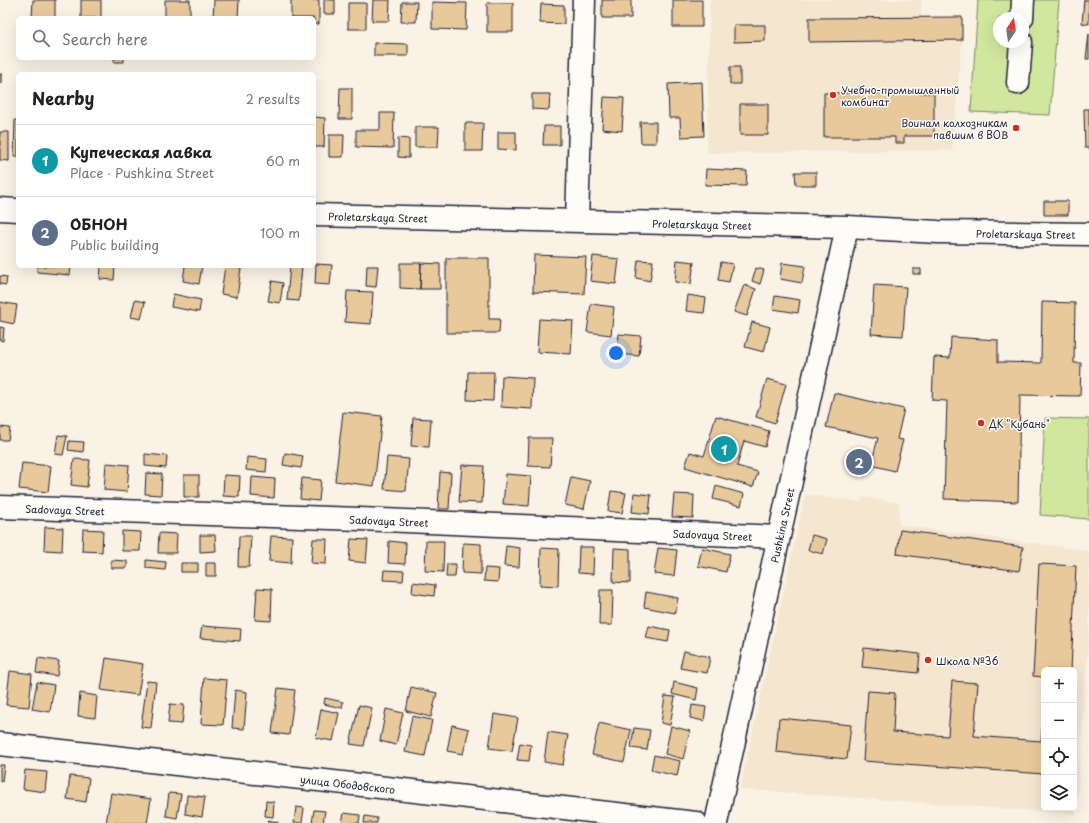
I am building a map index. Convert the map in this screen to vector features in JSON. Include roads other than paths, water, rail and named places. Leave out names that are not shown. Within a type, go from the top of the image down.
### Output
[{"type":"street","points":[[577,220],[584,0]]},
{"type":"street","points":[[1022,12],[1023,0]]},
{"type":"street","points":[[1018,83],[1021,48]]},
{"type":"street","points":[[0,209],[16,210]]},
{"type":"street","name":"Proletarskaya Street","points":[[316,215],[847,227],[938,232],[1089,234]]},
{"type":"street","name":"Pushkina Street","points":[[716,823],[847,227]]},
{"type":"street","name":"Sadovaya Street","points":[[0,507],[778,537]]},
{"type":"street","name":"улица Ободовского","points":[[0,744],[696,823]]},
{"type":"place","name":"Учебно-промышленный комбинат","points":[[833,95]]},
{"type":"place","name":"Воинам колхозникам павшим в ВОВ","points":[[1016,128]]},
{"type":"place","name":"ДК \"Кубань\"","points":[[981,423]]},
{"type":"place","name":"Купеческая лавка","points":[[724,449]]},
{"type":"place","name":"ОБНОН","points":[[859,462]]},
{"type":"place","name":"Школа №36","points":[[928,660]]}]
